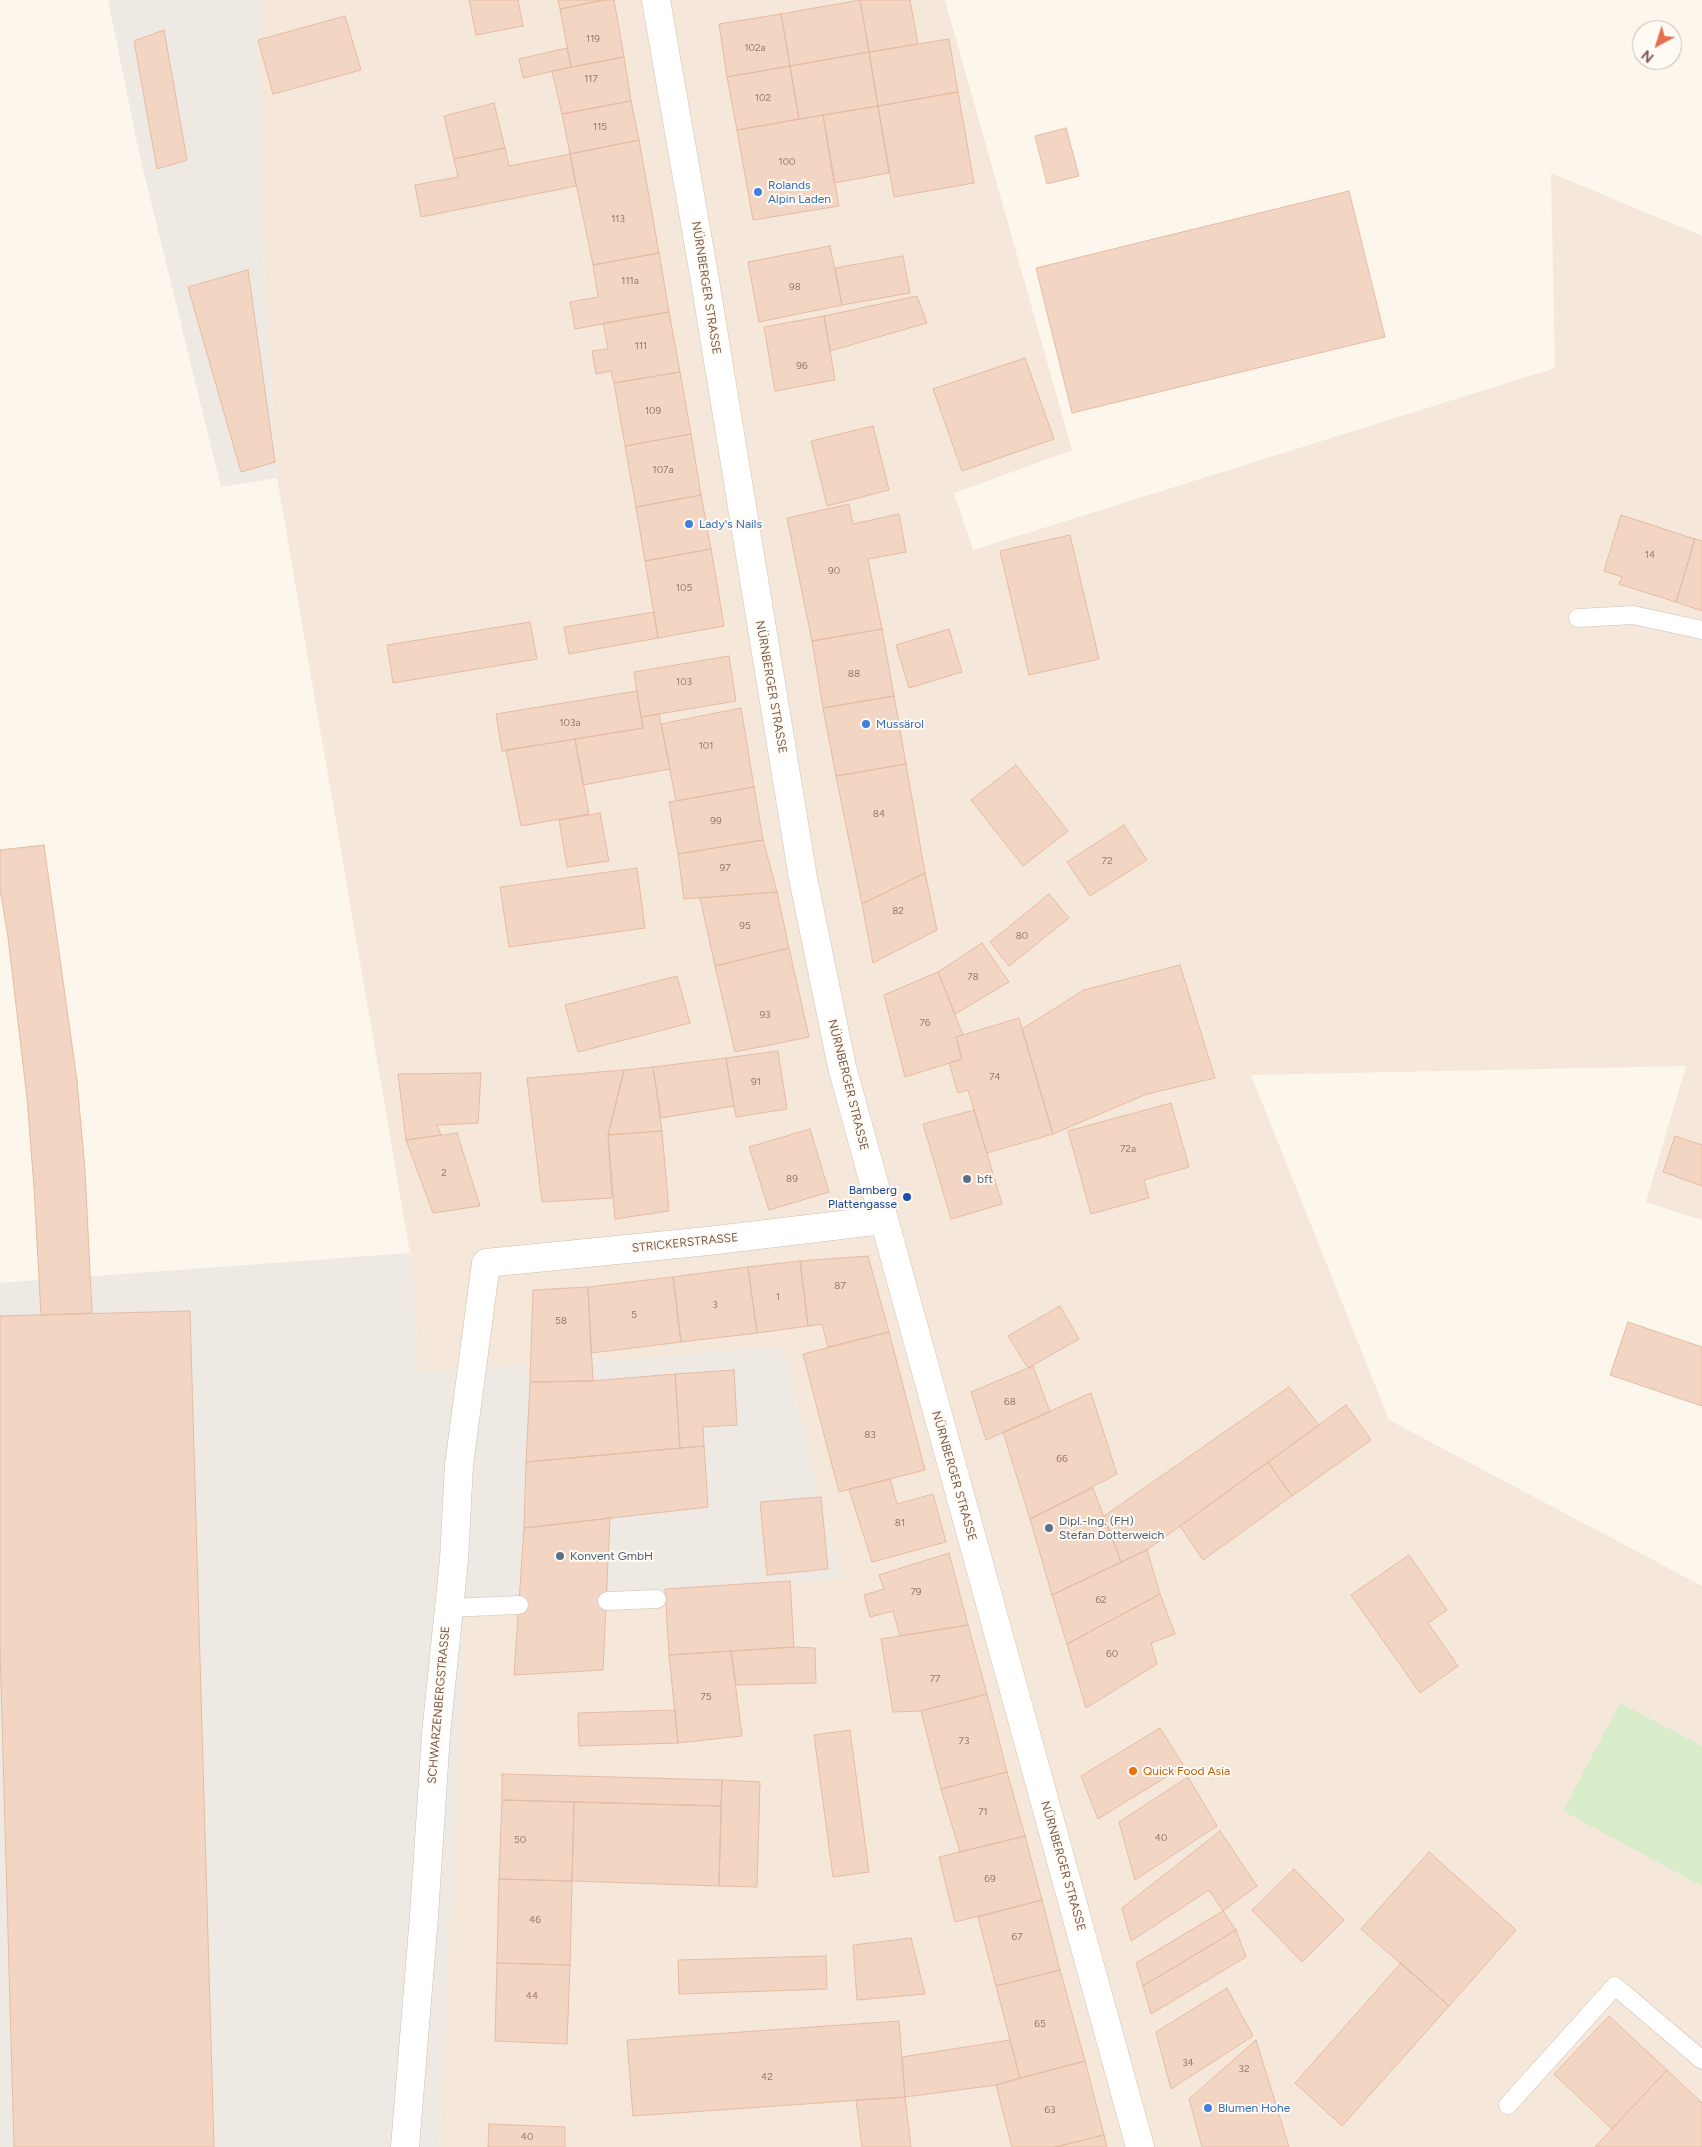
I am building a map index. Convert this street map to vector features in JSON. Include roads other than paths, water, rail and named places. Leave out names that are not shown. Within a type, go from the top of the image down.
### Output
[{"type":"street","name":"NÜRNBERGER STRASSE","points":[[656,0],[803,878],[842,1067],[1140,2147]]},
{"type":"street","name":"STRICKERSTRASSE","points":[[486,1264],[708,1241],[883,1220]]},
{"type":"street","name":"SCHWARZENBERGSTRASSE","points":[[405,2147],[424,1916],[436,1734],[454,1560],[459,1465],[486,1264]]},
{"type":"lane","points":[[1578,618],[1634,615],[1702,630]]},
{"type":"lane","points":[[607,1601],[657,1599]]},
{"type":"lane","points":[[448,1608],[519,1605]]},
{"type":"lane","points":[[1508,2105],[1616,1986],[1702,2060]]},
{"type":"place","name":"Rolands Alpin Laden","points":[[758,192]]},
{"type":"place","name":"Lady's Nails","points":[[689,524]]},
{"type":"place","name":"Mussärol","points":[[866,724]]},
{"type":"place","name":"bft","points":[[967,1179]]},
{"type":"place","name":"Bamberg Plattengasse","points":[[907,1197]]},
{"type":"place","name":"Dipl.-Ing. (FH) Stefan Dotterweich","points":[[1049,1528]]},
{"type":"place","name":"Konvent GmbH","points":[[560,1556]]},
{"type":"place","name":"Quick Food Asia","points":[[1133,1771]]},
{"type":"place","name":"Blumen Hohe","points":[[1208,2108]]}]
